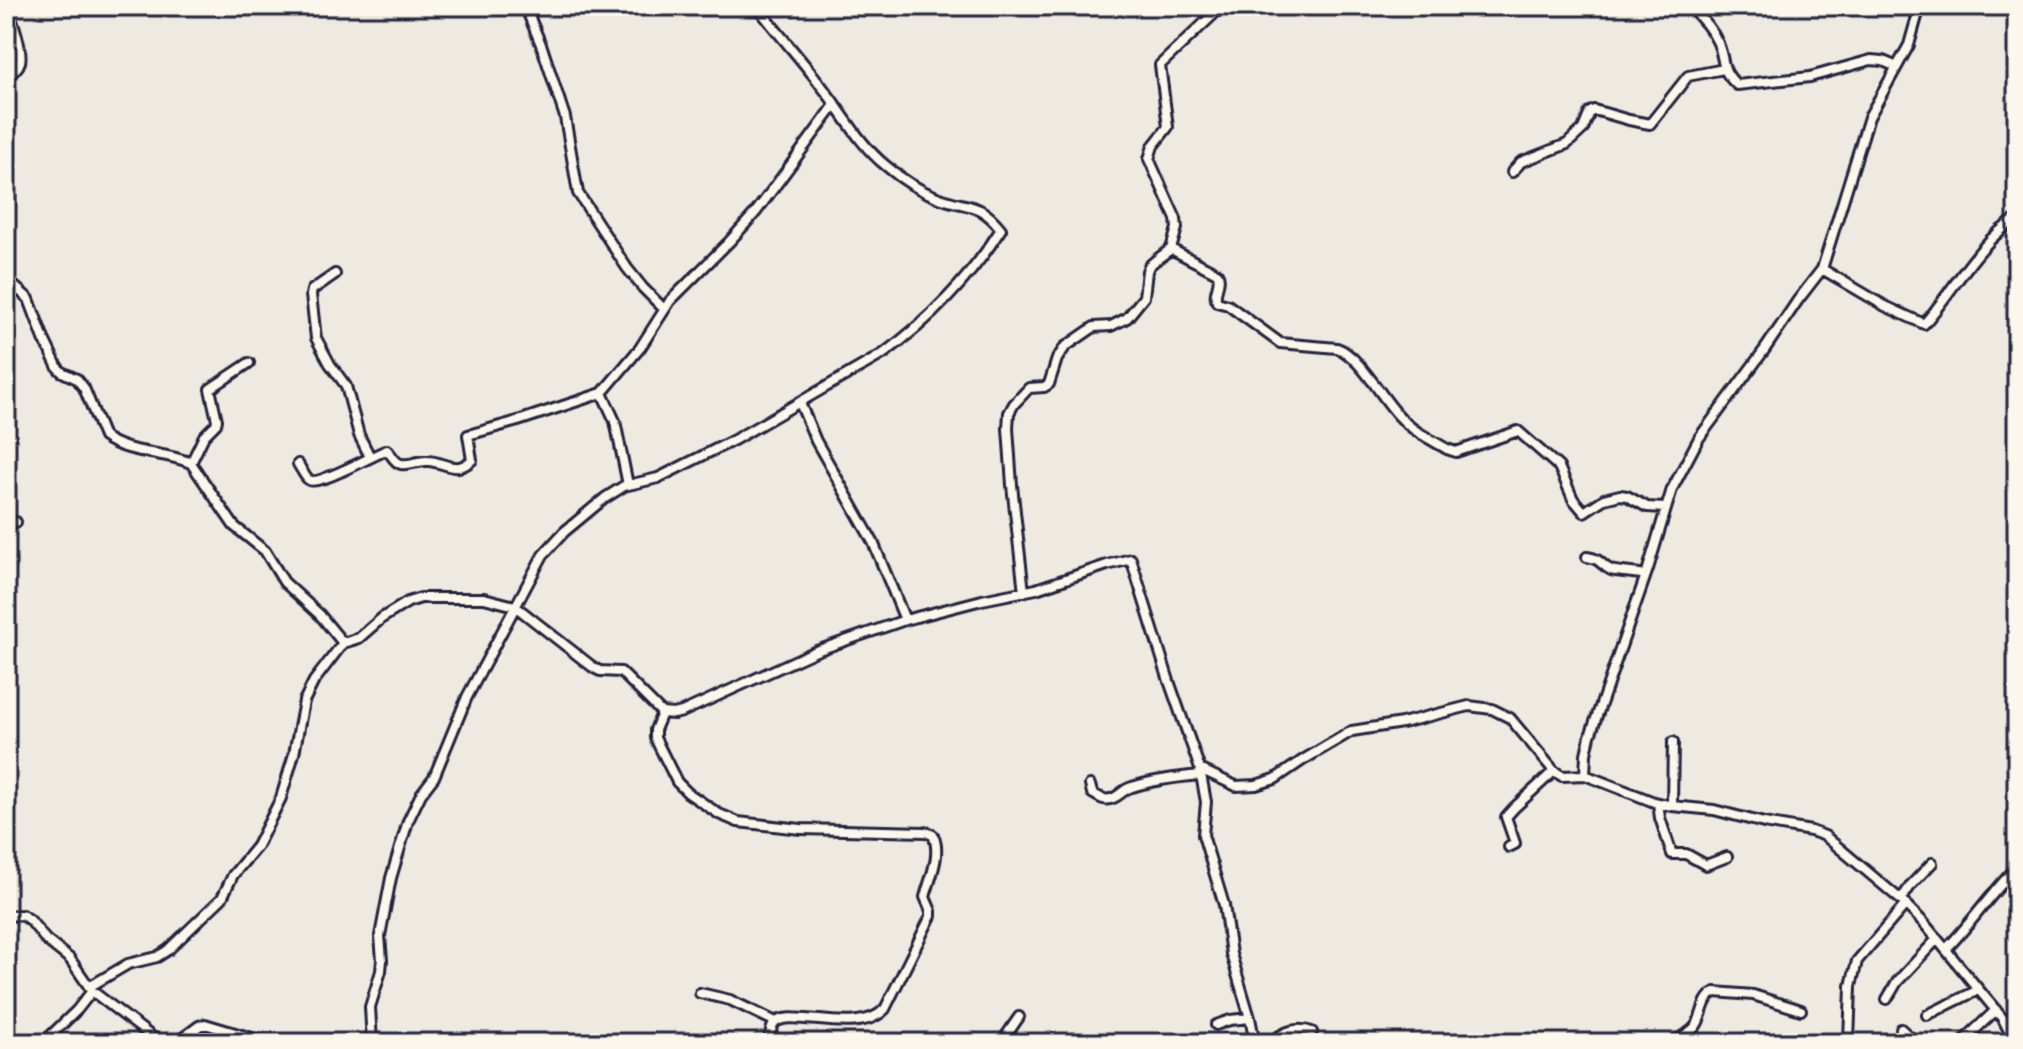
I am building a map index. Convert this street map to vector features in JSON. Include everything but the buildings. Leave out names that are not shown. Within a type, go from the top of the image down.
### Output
[{"type":"street","points":[[525,6],[565,117],[578,193],[627,268],[664,309]]},
{"type":"street","points":[[372,1043],[370,1007],[381,971],[380,936],[391,878],[408,821],[414,806],[434,777],[467,697],[537,564],[554,542],[605,498],[628,485],[658,478],[734,440],[898,344],[970,272],[1001,229],[978,208],[941,199],[919,189],[884,164],[757,6]]},
{"type":"street","points":[[1024,592],[1009,460],[1009,413],[1029,388],[1049,384],[1057,359],[1068,345],[1094,327],[1116,325],[1133,312],[1144,297],[1149,266],[1171,249],[1177,228],[1176,219],[1149,159],[1153,146],[1168,127],[1160,65],[1217,11],[1249,6]]},
{"type":"street","points":[[1689,6],[1716,38],[1724,69],[1737,85],[1810,77],[1871,60],[1897,67]]},
{"type":"street","points":[[1585,775],[1590,736],[1616,666],[1672,489],[1692,448],[1822,269],[1869,117],[1909,45],[1920,6]]},
{"type":"street","points":[[6,76],[16,69],[20,58],[8,9]]},
{"type":"street","points":[[1512,172],[1521,162],[1567,144],[1583,129],[1590,112],[1594,110],[1650,124],[1688,76],[1724,69]]},
{"type":"street","points":[[298,464],[307,480],[311,481],[324,479],[387,450],[401,464],[426,460],[450,468],[460,467],[472,460],[468,435],[602,393],[640,348],[676,294],[756,212],[835,105]]},
{"type":"street","points":[[6,184],[10,196],[6,256]]},
{"type":"street","points":[[1822,269],[1885,306],[1924,324],[1979,253],[2017,219]]},
{"type":"street","points":[[1171,249],[1217,273],[1220,280],[1215,298],[1217,302],[1228,305],[1278,342],[1344,351],[1375,384],[1399,417],[1447,449],[1456,452],[1518,431],[1559,467],[1573,499],[1584,512],[1604,499],[1620,495],[1647,507],[1665,508]]},
{"type":"street","points":[[335,274],[312,290],[316,338],[346,386],[359,435],[370,457]]},
{"type":"street","points":[[6,279],[29,299],[58,368],[77,379],[84,388],[104,437],[146,453],[191,463],[234,526],[265,551],[284,582],[320,615],[343,643]]},
{"type":"street","points":[[191,463],[204,436],[216,424],[210,389],[249,363]]},
{"type":"street","points":[[602,393],[615,421],[628,485]]},
{"type":"street","points":[[800,403],[816,441],[873,542],[905,620]]},
{"type":"street","points":[[6,525],[16,522]]},
{"type":"street","points":[[1587,557],[1599,560],[1612,570],[1646,575]]},
{"type":"street","points":[[43,1043],[77,1010],[91,989],[128,964],[157,957],[168,950],[222,898],[233,875],[257,846],[281,798],[304,701],[314,681],[343,643],[359,638],[382,618],[408,602],[432,596],[484,598],[515,606],[594,668],[621,672],[662,713],[674,714],[816,651],[905,620],[1024,592],[1131,559],[1200,772],[1206,802],[1203,835],[1224,905],[1231,954],[1255,1043]]},
{"type":"street","points":[[1090,785],[1092,793],[1106,800],[1133,786],[1200,772],[1236,786],[1256,785],[1275,779],[1352,731],[1402,723],[1469,706],[1492,709],[1510,718],[1554,771],[1562,776],[1585,775],[1658,803],[1714,810],[1820,834],[1834,842],[1904,902],[2014,1030],[2015,1043]]},
{"type":"street","points":[[662,713],[655,738],[677,782],[707,806],[738,822],[801,829],[926,832],[936,840],[935,858],[925,897],[931,916],[885,1009],[874,1018],[838,1023],[813,1019],[776,1022],[730,1000],[700,993]]},
{"type":"street","points":[[1672,806],[1673,742]]},
{"type":"street","points":[[1509,847],[1515,843],[1506,817],[1554,771]]},
{"type":"street","points":[[1658,803],[1672,854],[1686,854],[1706,865],[1727,857]]},
{"type":"street","points":[[1849,1041],[1851,986],[1857,961],[1904,902],[1917,877],[1932,863]]},
{"type":"street","points":[[1946,949],[2017,867]]},
{"type":"street","points":[[6,916],[22,915],[30,920],[46,940],[70,959],[91,989],[160,1043]]},
{"type":"street","points":[[1887,999],[1897,982],[1937,939]]},
{"type":"street","points":[[1927,1015],[1978,990]]},
{"type":"street","points":[[1671,1043],[1692,1030],[1706,999],[1715,992],[1753,995],[1801,1010]]},
{"type":"street","points":[[1961,1043],[1996,1010]]},
{"type":"street","points":[[1001,1043],[1019,1017]]},
{"type":"street","points":[[1216,1025],[1250,1018]]},
{"type":"street","points":[[768,1043],[776,1022]]},
{"type":"street","points":[[176,1043],[205,1024],[269,1043]]},
{"type":"street","points":[[1901,1029],[1916,1043]]},
{"type":"street","points":[[1272,1043],[1284,1033],[1299,1030],[1312,1032]]}]
